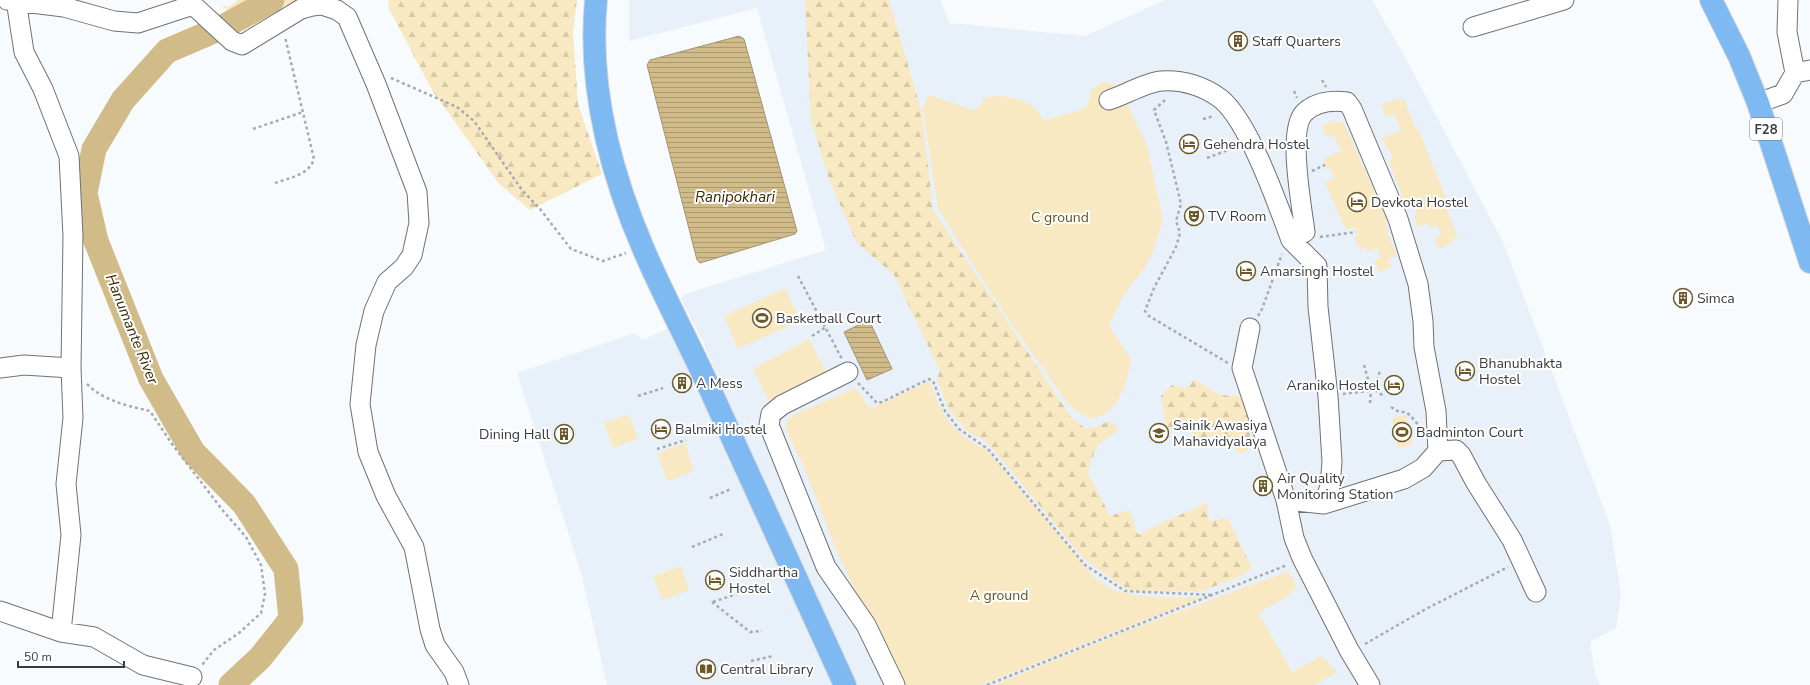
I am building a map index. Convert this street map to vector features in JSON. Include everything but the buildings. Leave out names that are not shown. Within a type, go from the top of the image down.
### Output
[{"type":"main road","points":[[596,0],[593,30],[595,73],[602,113],[622,190],[643,248],[680,324],[845,685]]},
{"type":"main road","name":"F28","points":[[1711,0],[1739,56],[1758,103],[1810,262]]},
{"type":"street","points":[[7,0],[64,7],[114,22],[138,23],[182,7],[193,5],[232,41],[242,45],[301,9],[322,4],[337,10],[347,17],[376,84],[418,192],[419,223],[412,255],[404,267],[386,282],[374,310],[366,345],[360,404],[368,452],[386,496],[414,547],[435,645],[454,672],[459,685]]},
{"type":"street","points":[[16,0],[24,52],[43,89],[69,156],[73,236],[71,368],[73,418],[66,484],[71,535],[61,632]]},
{"type":"street","points":[[1473,27],[1564,0]]},
{"type":"street","points":[[1758,103],[1783,94],[1802,72],[1787,32],[1788,0]]},
{"type":"street","points":[[1109,100],[1130,93],[1146,84],[1160,81],[1177,81],[1192,84],[1221,99],[1232,112],[1250,142],[1275,197],[1288,244],[1317,266],[1318,307],[1328,396],[1332,462],[1330,486],[1324,504]]},
{"type":"street","points":[[1286,500],[1324,504],[1416,474],[1438,451],[1436,411],[1424,347],[1423,321],[1418,284],[1400,226],[1370,148],[1352,109],[1347,102],[1334,101],[1317,104],[1304,113],[1300,119],[1296,137],[1297,178],[1305,232],[1288,244]]},
{"type":"street","points":[[1423,321],[1438,350]]},
{"type":"street","points":[[1250,328],[1242,368],[1286,500],[1294,538],[1302,558],[1349,650],[1370,685]]},
{"type":"street","points":[[0,368],[24,365],[71,368]]},
{"type":"street","points":[[848,372],[782,405],[771,414],[769,425],[826,567],[866,625],[895,685]]},
{"type":"street","points":[[1438,451],[1456,450],[1462,455],[1476,483],[1512,540],[1536,592]]},
{"type":"street","points":[[0,611],[61,632],[94,638],[143,664],[192,677]]},
{"type":"path","points":[[275,183],[307,171],[312,166],[314,159],[281,21]]},
{"type":"path","points":[[388,76],[456,107],[474,121],[522,190],[540,209],[571,249],[603,261],[643,248]]},
{"type":"path","points":[[1165,100],[1154,110],[1166,142],[1177,187],[1180,204],[1176,221],[1180,233],[1176,247],[1154,288],[1145,312],[1149,316],[1232,365],[1242,368]]},
{"type":"path","points":[[253,129],[303,112]]},
{"type":"path","points":[[1207,158],[1250,142]]},
{"type":"path","points":[[1250,328],[1262,309],[1288,244],[1356,232]]},
{"type":"path","points":[[798,276],[826,327],[848,372],[876,403],[882,402],[929,379],[933,381],[945,411],[959,429],[988,449],[1085,565],[1125,591],[1213,595]]},
{"type":"path","points":[[812,336],[826,327]]},
{"type":"path","points":[[1364,365],[1371,390],[1370,403]]},
{"type":"path","points":[[71,368],[96,393],[127,406],[150,411],[172,444],[224,512],[246,537],[261,565],[265,594],[261,613],[239,634],[214,650],[192,677]]},
{"type":"path","points":[[1375,390],[1380,370]]},
{"type":"path","points":[[638,396],[663,388]]},
{"type":"path","points":[[1358,392],[1375,390],[1385,397]]},
{"type":"path","points":[[1391,407],[1399,412],[1405,412],[1410,415],[1424,430],[1438,432]]},
{"type":"path","points":[[657,449],[686,440]]},
{"type":"path","points":[[710,498],[731,489]]},
{"type":"path","points":[[692,546],[723,534]]},
{"type":"path","points":[[987,685],[1302,558]]},
{"type":"path","points":[[1349,650],[1359,647],[1424,610],[1521,560]]},
{"type":"path","points":[[745,591],[712,602],[750,632],[762,631]]},
{"type":"path","points":[[751,661],[772,656]]},
{"type":"shaded area","name":"Sainik Awasiya Mahavidyalaya","points":[[629,0],[941,0],[949,23],[1085,36],[1165,0],[1372,0],[1405,57],[1503,242],[1610,525],[1621,593],[1616,628],[1590,642],[1595,674],[1600,685],[851,685],[702,340],[681,299],[685,294],[826,250],[757,8],[629,41]]},
{"type":"shaded area","points":[[676,325],[836,685],[607,685],[582,576],[517,373],[635,333],[642,340]]},
{"type":"green space","points":[[238,0],[296,0],[271,14],[251,31],[220,4],[228,7]]},
{"type":"green space","points":[[389,0],[577,0],[573,32],[578,104],[602,174],[530,210],[499,184],[432,90],[388,7]]},
{"type":"green space","points":[[805,0],[889,0],[922,113],[933,210],[1071,417],[1086,429],[1109,421],[1119,428],[1098,446],[1093,456],[1088,473],[1110,516],[1129,510],[1138,535],[1207,503],[1209,521],[1228,518],[1252,568],[1242,576],[1199,592],[1128,590],[1083,558],[991,447],[981,438],[969,433],[949,410],[937,379],[940,371],[894,275],[857,243],[830,182],[811,120]]},
{"type":"green space","name":"C ground","points":[[1102,82],[1113,84],[1122,94],[1147,145],[1163,220],[1153,252],[1145,268],[1123,296],[1109,325],[1131,360],[1124,388],[1120,397],[1108,412],[1100,417],[1090,419],[1075,410],[1066,401],[1002,310],[938,209],[923,109],[925,101],[929,95],[974,110],[979,108],[984,99],[989,97],[1004,96],[1020,100],[1034,107],[1039,112],[1043,120],[1074,112],[1088,106],[1090,91]]},
{"type":"green space","points":[[1398,98],[1399,100],[1404,98],[1416,129],[1418,128],[1450,208],[1447,210],[1458,237],[1451,240],[1452,243],[1439,249],[1434,238],[1441,235],[1437,225],[1430,228],[1428,223],[1418,227],[1414,215],[1417,214],[1414,206],[1407,208],[1388,160],[1393,158],[1382,138],[1401,130],[1394,114],[1386,117],[1381,105]]},
{"type":"green space","name":"Devkota Hostel","points":[[1336,120],[1338,123],[1343,121],[1388,221],[1385,223],[1389,231],[1387,232],[1397,255],[1388,259],[1392,267],[1379,272],[1374,260],[1381,257],[1377,248],[1368,252],[1365,247],[1360,250],[1354,237],[1358,236],[1354,227],[1346,230],[1325,183],[1335,178],[1330,168],[1327,169],[1323,159],[1341,151],[1333,134],[1326,137],[1322,126]]},
{"type":"green space","name":"Basketball Court","points":[[785,288],[800,321],[738,349],[724,316]]},
{"type":"green space","name":"Basketball Court","points":[[809,339],[826,371],[769,401],[753,369]]},
{"type":"green space","points":[[1195,379],[1207,388],[1219,394],[1238,396],[1246,394],[1255,426],[1250,434],[1248,450],[1239,454],[1234,447],[1223,445],[1219,434],[1192,441],[1192,432],[1166,428],[1161,396],[1172,385],[1186,388]]},
{"type":"green space","name":"A ground","points":[[930,381],[939,405],[950,423],[965,437],[987,450],[1094,577],[1110,588],[1121,592],[1155,597],[1203,597],[981,685],[898,685],[836,549],[802,463],[786,428],[787,421],[793,415],[855,388],[867,404],[872,408]]},
{"type":"green space","points":[[629,414],[638,439],[613,448],[604,423]]},
{"type":"green space","name":"Badminton Court","points":[[1406,415],[1412,445],[1398,448],[1392,418]]},
{"type":"green space","points":[[685,443],[694,471],[667,481],[658,453]]},
{"type":"green space","points":[[681,566],[689,590],[662,600],[653,576]]},
{"type":"green space","points":[[1289,571],[1297,587],[1288,596],[1258,613],[1292,672],[1321,656],[1337,672],[1314,685],[993,685],[1124,632]]},
{"type":"water","name":"Ranipokhari","points":[[739,36],[744,39],[797,231],[795,234],[700,263],[697,260],[647,65],[650,60]]},
{"type":"water","points":[[869,320],[892,369],[867,380],[844,332]]},
{"type":"waterway","name":"Hanumante River","points":[[231,685],[260,658],[291,619],[286,569],[244,504],[193,452],[151,379],[96,241],[85,193],[94,149],[123,100],[167,51],[223,27],[272,0]]},
{"type":"place","name":"Staff Quarters","points":[[1238,41]]},
{"type":"place","name":"Gehendra Hostel","points":[[1189,144]]},
{"type":"place","name":"Devkota Hostel","points":[[1357,202]]},
{"type":"place","name":"TV Room","points":[[1194,216]]},
{"type":"place","name":"Amarsingh Hostel","points":[[1246,271]]},
{"type":"place","name":"Simca","points":[[1683,298]]},
{"type":"place","name":"Basketball Court","points":[[762,318]]},
{"type":"place","name":"Bhanubhakta Hostel","points":[[1465,371]]},
{"type":"place","name":"A Mess","points":[[682,383]]},
{"type":"place","name":"Araniko Hostel","points":[[1394,385]]},
{"type":"place","name":"Balmiki Hostel","points":[[661,429]]},
{"type":"place","name":"Badminton Court","points":[[1402,432]]},
{"type":"place","name":"Sainik Awasiya Mahavidyalaya","points":[[1159,433]]},
{"type":"place","name":"Dining Hall","points":[[564,434]]},
{"type":"place","name":"Air Quality Monitoring Station","points":[[1263,486]]},
{"type":"place","name":"Siddhartha Hostel","points":[[715,580]]},
{"type":"place","name":"Central Library","points":[[706,669]]}]
